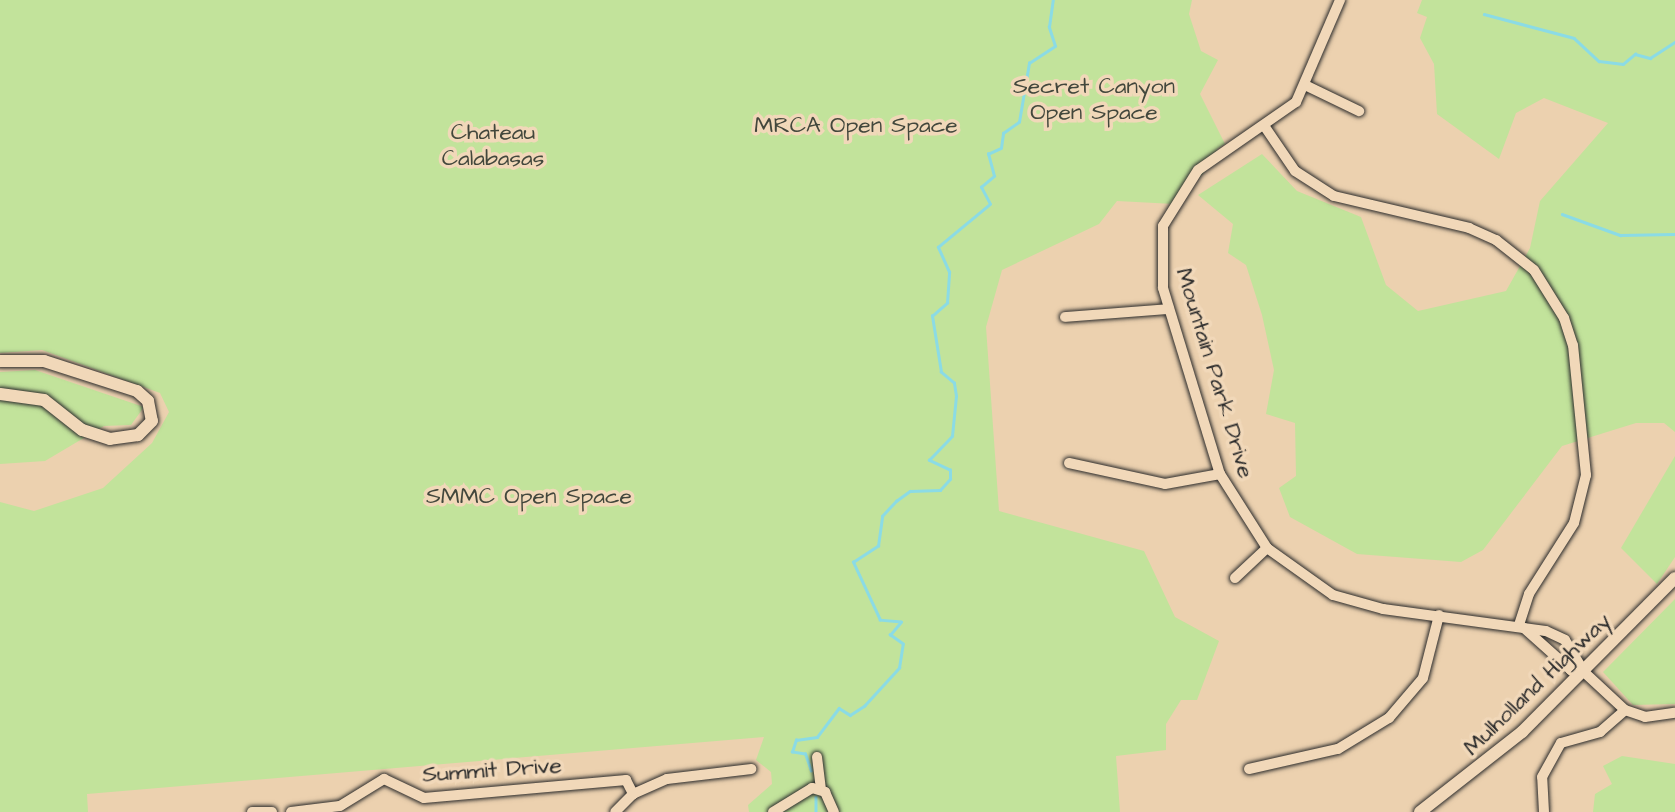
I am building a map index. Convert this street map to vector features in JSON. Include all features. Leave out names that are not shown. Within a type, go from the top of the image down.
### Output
[{"type":"main road","points":[[0,361],[44,361],[137,391],[148,401],[152,421],[138,435],[110,439],[82,430],[44,400],[0,394]]},
{"type":"main road","name":"Mulholland Highway","points":[[1420,812],[1496,756],[1584,672],[1675,578]]},
{"type":"street","name":"Mountain Park Drive","points":[[1340,0],[1307,86],[1265,127],[1198,170],[1171,207],[1159,247],[1169,309],[1220,474],[1267,548],[1333,595],[1439,615],[1519,624],[1562,639]]},
{"type":"street","points":[[1307,86],[1359,111]]},
{"type":"street","points":[[1265,127],[1295,171],[1321,189],[1496,240],[1534,270],[1564,318],[1584,435],[1584,487],[1574,523],[1529,594],[1519,624],[1571,670],[1584,672]]},
{"type":"street","points":[[1065,317],[1169,309]]},
{"type":"street","points":[[1069,463],[1165,484],[1220,474]]},
{"type":"street","points":[[1235,578],[1267,548]]},
{"type":"street","points":[[1249,769],[1338,749],[1389,718],[1423,678],[1439,615]]},
{"type":"street","points":[[1550,650],[1562,639],[1584,672],[1625,710],[1645,717],[1675,713]]},
{"type":"street","points":[[1544,812],[1542,777],[1561,743],[1600,732],[1625,710]]},
{"type":"street","points":[[817,757],[821,789],[834,812]]},
{"type":"street","points":[[615,812],[633,794],[667,779],[751,769]]},
{"type":"street","name":"Summit Drive","points":[[291,812],[340,806],[384,779],[424,798],[624,780],[633,794]]},
{"type":"street","points":[[773,812],[803,790],[821,789]]},
{"type":"street","points":[[252,812],[272,812]]},
{"type":"green space","points":[[0,0],[1192,0],[1189,14],[1201,51],[1218,60],[1200,94],[1225,144],[1217,149],[1221,155],[1174,204],[1117,201],[1099,224],[1002,270],[986,327],[999,511],[1144,551],[1175,617],[1219,641],[1197,700],[1181,700],[1166,724],[1166,750],[1116,756],[1120,812],[749,812],[748,805],[772,784],[771,772],[756,760],[764,737],[87,794],[88,812],[0,812],[0,502],[34,511],[103,488],[152,443],[169,412],[160,393],[42,350],[0,353]]},
{"type":"green space","points":[[1422,0],[1675,0],[1675,432],[1664,423],[1636,423],[1562,446],[1483,550],[1461,562],[1357,554],[1290,517],[1279,488],[1296,476],[1295,423],[1266,414],[1274,370],[1262,315],[1246,265],[1228,253],[1233,224],[1198,195],[1262,154],[1297,191],[1361,217],[1386,285],[1418,311],[1506,291],[1530,248],[1540,201],[1608,123],[1544,98],[1516,113],[1499,159],[1437,114],[1434,64],[1420,38],[1427,17],[1417,13]]},
{"type":"green space","points":[[35,370],[144,407],[131,425],[104,426],[45,461],[0,464],[0,372]]},
{"type":"green space","points":[[1675,456],[1675,557],[1657,584],[1621,548]]},
{"type":"green space","points":[[1675,599],[1675,704],[1633,705],[1603,672]]},
{"type":"green space","points":[[1622,756],[1675,764],[1675,812],[1593,812],[1595,794],[1612,784],[1603,766]]},
{"type":"waterway","points":[[811,771],[805,754],[792,752],[796,740],[817,737],[839,708],[850,715],[864,706],[899,668],[903,644],[890,635],[901,622],[880,620],[853,562],[878,546],[882,516],[896,501],[910,491],[940,490],[950,479],[950,470],[929,460],[952,436],[956,396],[954,383],[941,372],[932,316],[947,303],[949,272],[938,247],[990,204],[981,187],[994,176],[988,154],[1001,148],[1003,133],[1019,122],[1029,63],[1055,46],[1049,27],[1053,0]]},
{"type":"waterway","points":[[1484,14],[1574,38],[1599,61],[1623,64],[1635,54],[1650,58],[1675,42]]},
{"type":"waterway","points":[[1562,214],[1620,235],[1675,234]]},
{"type":"waterway","points":[[816,797],[816,812]]},
{"type":"park label","name":"Secret Canyon Open Space","points":[[1094,99]]},
{"type":"park label","name":"MRCA Open Space","points":[[856,125]]},
{"type":"park label","name":"Chateau Calabasas","points":[[493,145]]},
{"type":"park label","name":"SMMC Open Space","points":[[529,496]]}]
